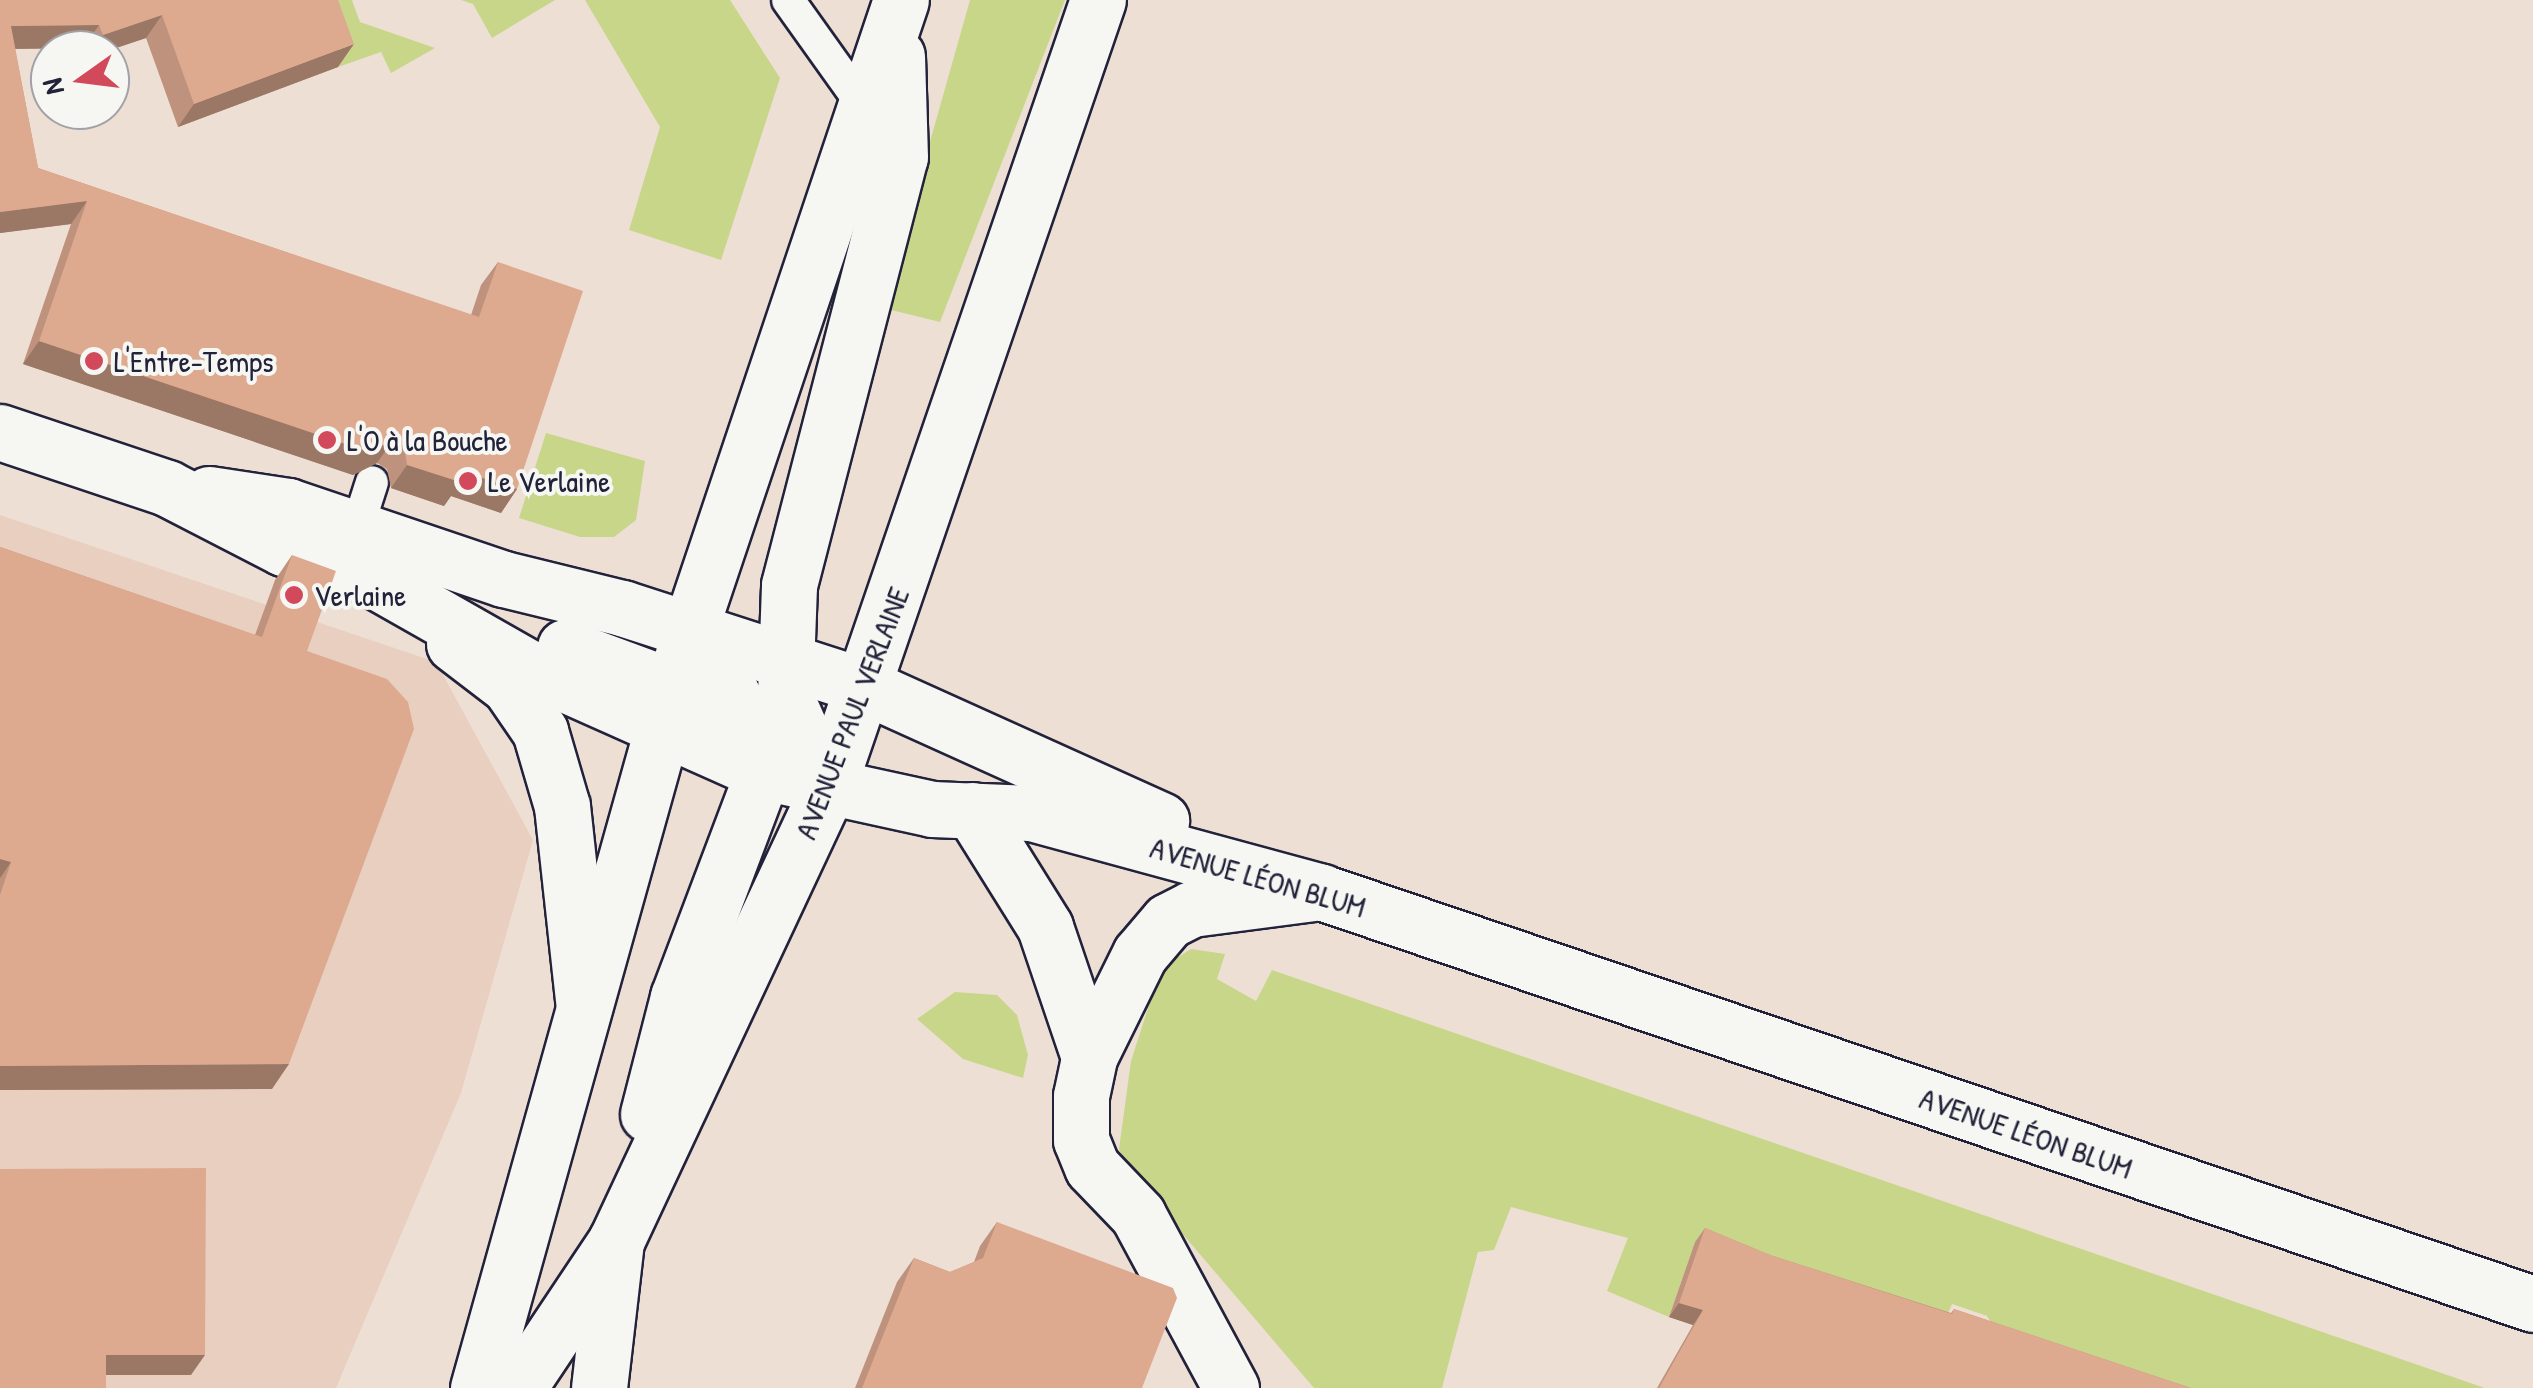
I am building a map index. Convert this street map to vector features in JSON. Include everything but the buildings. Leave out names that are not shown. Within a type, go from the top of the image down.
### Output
[{"type":"street","name":"AVENUE PAUL VERLAINE","points":[[483,1380],[616,1242],[828,790],[1098,0]]},
{"type":"street","name":"AVENUE PAUL VERLAINE","points":[[483,1380],[690,629],[899,9]]},
{"type":"street","points":[[599,1388],[616,1242],[678,997],[767,711],[789,585],[900,157],[899,9]]},
{"type":"street","name":"AVENUE LÉON BLUM","points":[[0,432],[167,488],[283,548],[366,530],[529,668],[667,708],[767,711],[858,706],[954,754],[1091,805],[1154,818],[1321,892]]},
{"type":"street","points":[[366,530],[504,579],[690,629],[767,711],[828,790]]},
{"type":"street","points":[[366,530],[509,686],[540,731],[562,806],[584,1012]]},
{"type":"street","points":[[667,708],[767,711]]},
{"type":"street","name":"AVENUE LÉON BLUM","points":[[828,790],[972,810],[1031,813],[1321,892],[2533,1304]]},
{"type":"street","points":[[972,810],[1045,927],[1089,1057]]},
{"type":"street","points":[[1231,1388],[1138,1216],[1092,1168],[1081,1140],[1089,1057],[1140,954],[1168,921],[1192,910],[1321,892]]},
{"type":"lane","points":[[788,0],[865,108]]},
{"type":"shaded area","points":[[0,515],[436,662],[533,840],[461,1093],[336,1388],[0,1388]]},
{"type":"green space","points":[[314,0],[352,0],[360,22],[435,48],[391,73],[381,52],[338,67]]},
{"type":"green space","points":[[461,0],[555,0],[492,38],[473,4]]},
{"type":"green space","points":[[585,0],[730,0],[780,78],[721,260],[629,230],[660,127]]},
{"type":"green space","points":[[970,0],[1065,0],[940,322],[883,308]]},
{"type":"green space","points":[[546,433],[645,461],[636,520],[614,537],[580,537],[519,518]]},
{"type":"green space","points":[[1191,949],[1225,954],[1217,979],[1256,1001],[1272,970],[2485,1388],[2138,1388],[2004,1343],[1987,1316],[1952,1304],[1942,1328],[1695,1242],[1669,1317],[1607,1291],[1628,1238],[1511,1207],[1494,1250],[1478,1252],[1442,1388],[1314,1388],[1128,1170],[1119,1149],[1131,1061],[1161,968]]},
{"type":"green space","points":[[955,992],[997,995],[1017,1015],[1028,1055],[1023,1078],[963,1059],[917,1019]]},
{"type":"place","name":"L'Entre-Temps","points":[[94,361]]},
{"type":"place","name":"L'O à la Bouche","points":[[327,440]]},
{"type":"place","name":"Le Verlaine","points":[[468,481]]},
{"type":"place","name":"Verlaine","points":[[294,595]]}]
